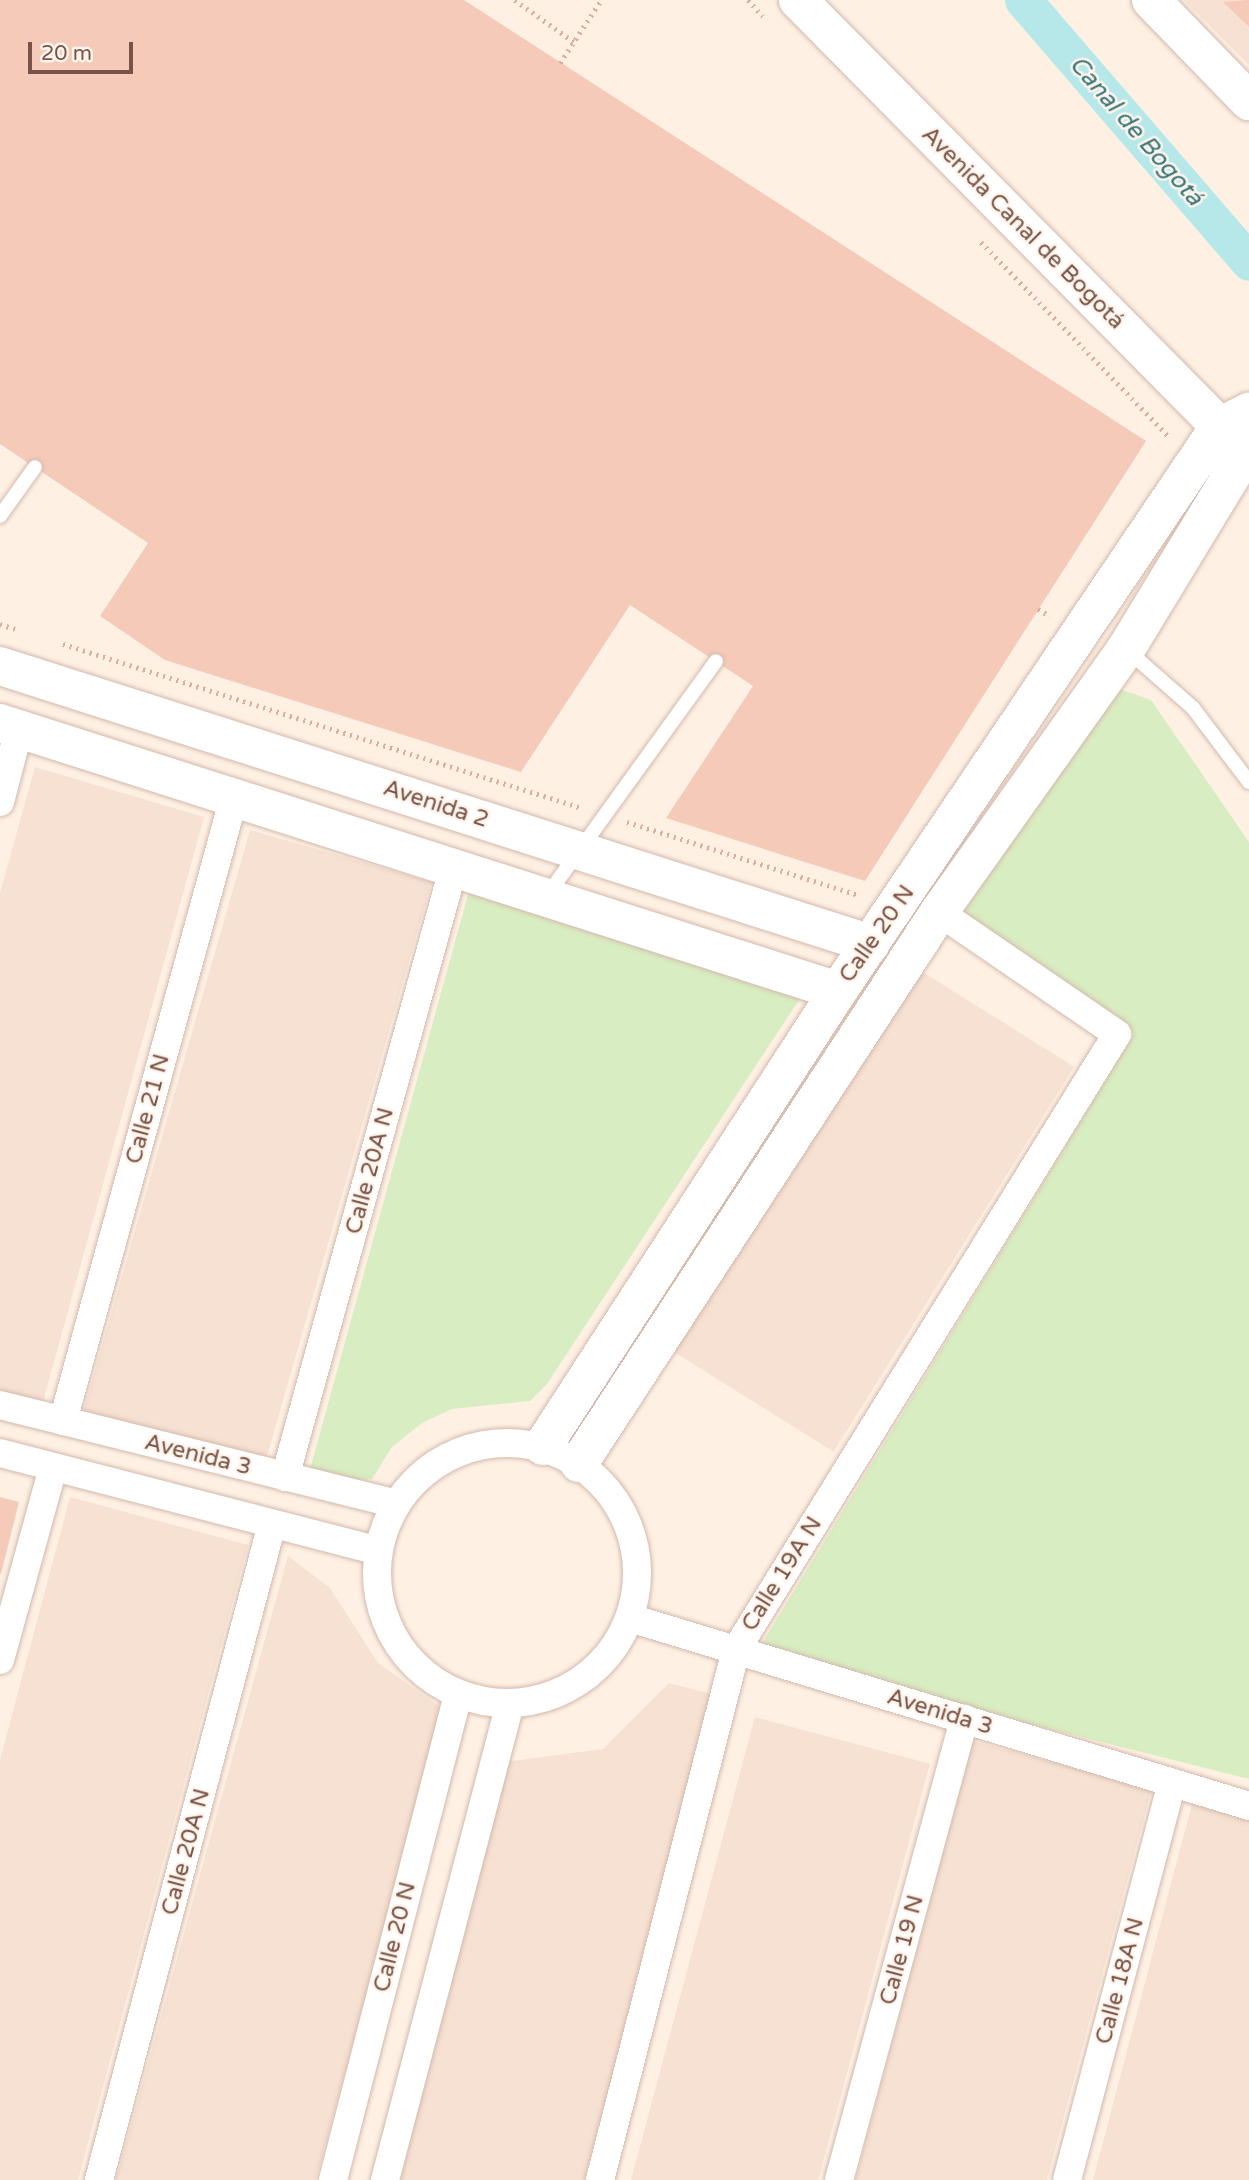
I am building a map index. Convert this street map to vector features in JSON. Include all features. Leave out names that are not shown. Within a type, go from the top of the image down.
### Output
[{"type":"street","name":"Avenida Canal de Bogotá","points":[[798,0],[1241,434]]},
{"type":"street","points":[[1150,0],[1249,101]]},
{"type":"street","name":"Calle 20 N","points":[[579,1463],[939,912],[1126,649],[1241,434]]},
{"type":"street","name":"Calle 20 N","points":[[543,1446],[838,991],[1241,434]]},
{"type":"street","name":"Avenida 2","points":[[0,666],[872,944]]},
{"type":"street","points":[[0,802],[10,726],[547,895],[838,991]]},
{"type":"street","name":"Calle 21 N","points":[[63,1421],[234,797]]},
{"type":"street","name":"Calle 20A N","points":[[285,1477],[454,866]]},
{"type":"street","name":"Calle 19A N","points":[[600,2180],[736,1650],[1117,1034],[939,912]]},
{"type":"street","name":"Avenida 3","points":[[0,1405],[396,1504]]},
{"type":"street","points":[[501,1441],[543,1446],[579,1463],[611,1493],[631,1531],[638,1574],[630,1618],[611,1652],[583,1680],[548,1698],[510,1704],[458,1695],[420,1671],[393,1637],[378,1596],[378,1551],[396,1504],[423,1472],[460,1450],[501,1441]]},
{"type":"street","name":"Avenida 3","points":[[0,1453],[378,1551]]},
{"type":"street","points":[[0,1660],[53,1467]]},
{"type":"street","name":"Calle 20A N","points":[[99,2180],[272,1524]]},
{"type":"street","name":"Avenida 3","points":[[630,1618],[1249,1806]]},
{"type":"street","name":"Calle 20 N","points":[[333,2180],[458,1695]]},
{"type":"street","points":[[385,2180],[510,1704]]},
{"type":"street","name":"Calle 19 N","points":[[839,2180],[964,1719]]},
{"type":"street","name":"Calle 18A N","points":[[1067,2180],[1172,1783]]},
{"type":"lane","points":[[0,516],[35,467]]},
{"type":"lane","points":[[1126,649],[1193,708],[1249,782]]},
{"type":"lane","points":[[547,895],[585,851],[716,662]]},
{"type":"path","points":[[514,0],[574,42]]},
{"type":"path","points":[[561,63],[601,0]]},
{"type":"path","points":[[1038,609],[1051,617]]},
{"type":"path","points":[[0,624],[26,632]]},
{"type":"path","points":[[53,641],[867,898]]},
{"type":"shaded area","points":[[1184,0],[1249,0],[1249,65]]},
{"type":"shaded area","points":[[35,767],[204,817],[43,1402],[0,1391],[0,893]]},
{"type":"shaded area","points":[[250,830],[432,882],[265,1464],[83,1412]]},
{"type":"shaded area","points":[[913,966],[1074,1067],[834,1452],[672,1351]]},
{"type":"shaded area","points":[[70,1497],[248,1545],[78,2180],[0,2180],[0,1760]]},
{"type":"shaded area","points":[[288,1556],[330,1588],[378,1663],[443,1709],[316,2180],[116,2180]]},
{"type":"shaded area","points":[[669,1683],[715,1695],[584,2180],[392,2180],[505,1762],[603,1749]]},
{"type":"shaded area","points":[[755,1717],[930,1764],[818,2180],[631,2180]]},
{"type":"shaded area","points":[[973,1741],[1152,1789],[1047,2180],[855,2180]]},
{"type":"shaded area","points":[[1192,1804],[1249,1819],[1249,2180],[1093,2180]]},
{"type":"green space","points":[[1120,689],[1151,700],[1249,842],[1249,1779],[755,1655],[1134,1034],[954,912]]},
{"type":"green space","points":[[469,891],[801,997],[547,1384],[530,1401],[452,1409],[422,1423],[392,1447],[372,1479],[342,1481],[309,1473]]},
{"type":"building","points":[[0,0],[464,0],[1146,441],[865,881],[666,818],[753,686],[630,605],[521,772],[165,660],[100,616],[148,543],[0,444]]},
{"type":"building","points":[[1249,0],[1249,27],[1223,2]]},
{"type":"building","points":[[0,1497],[19,1502],[1,1574],[0,1574]]},
{"type":"waterway","name":"Canal de Bogotá","points":[[1023,0],[1249,262]]}]
